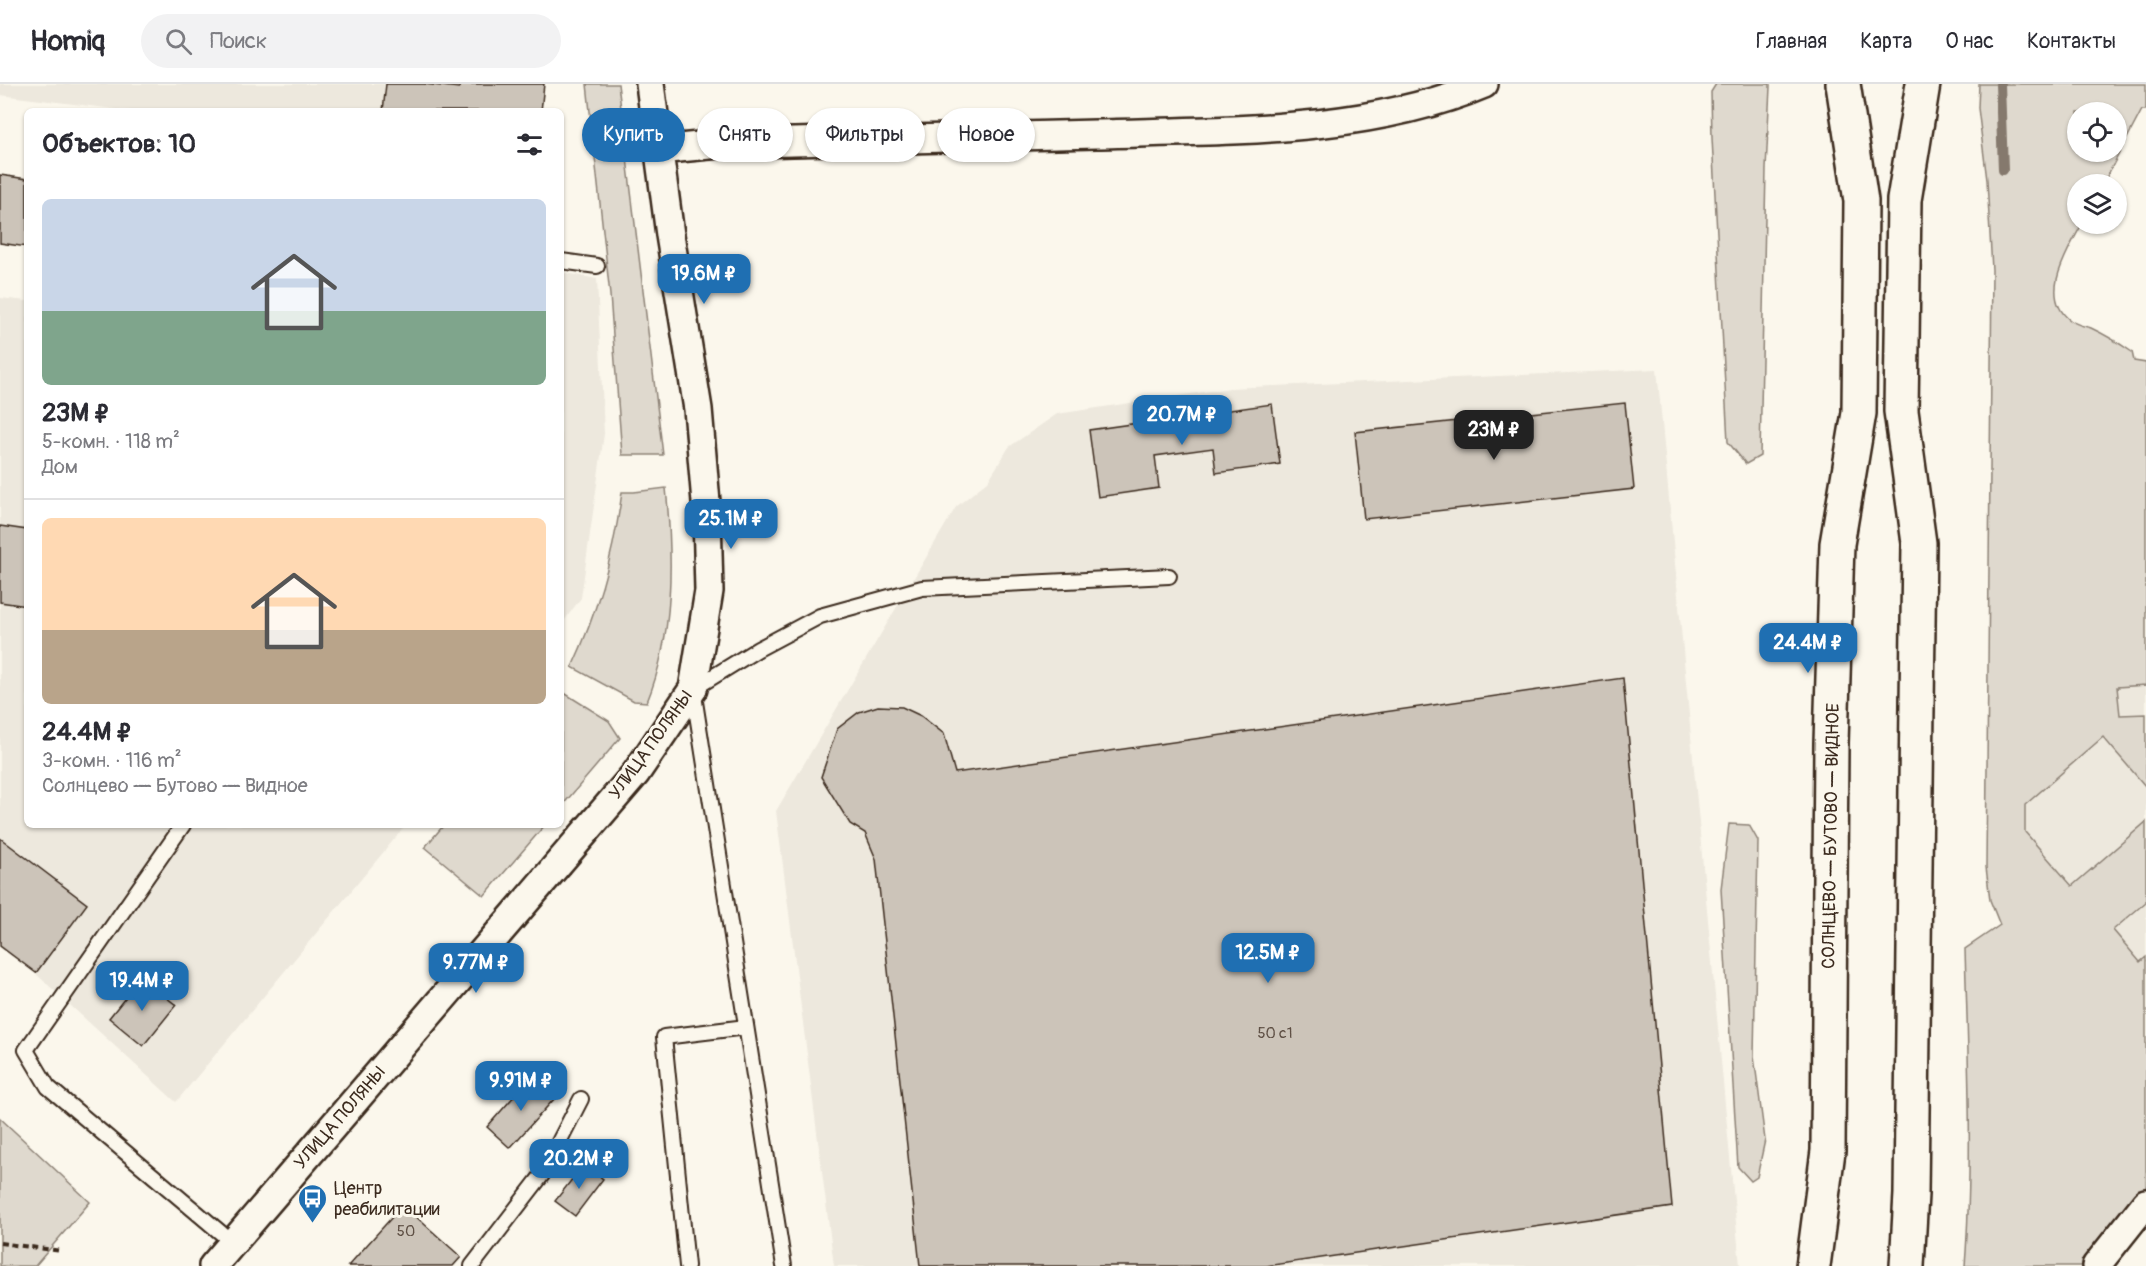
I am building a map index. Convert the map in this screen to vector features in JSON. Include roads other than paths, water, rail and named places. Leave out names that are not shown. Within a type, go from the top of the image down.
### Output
[{"type":"main road","name":"СОЛНЦЕВО — БУТОВО — ВИДНОЕ","points":[[1813,1266],[1828,1151],[1832,743],[1837,544],[1859,413],[1861,201],[1843,84]]},
{"type":"main road","points":[[1907,1266],[1911,1194],[1919,543],[1901,400],[1904,200],[1923,84]]},
{"type":"street","name":"УЛИЦА ПОЛЯНЫ","points":[[650,84],[653,108]]},
{"type":"street","points":[[685,147],[720,144],[1210,131],[1305,124],[1391,114],[1432,103],[1484,84]]},
{"type":"street","name":"УЛИЦА ПОЛЯНЫ","points":[[213,1266],[636,773],[693,689],[709,591],[707,514],[698,409],[660,162]]},
{"type":"street","points":[[2096,1266],[2146,1203]]},
{"type":"lane","points":[[564,261],[597,266]]},
{"type":"lane","points":[[784,1266],[693,689],[758,649],[820,616],[922,588],[1169,576]]},
{"type":"lane","points":[[181,828],[26,1050],[48,1087],[233,1243]]},
{"type":"lane","points":[[687,1266],[664,1037],[746,1027]]},
{"type":"lane","points":[[472,1266],[542,1175],[581,1099]]},
{"type":"waterway","points":[[2000,84],[2003,170]]},
{"type":"place","name":"Центр реабилитации","points":[[313,1224]]}]
